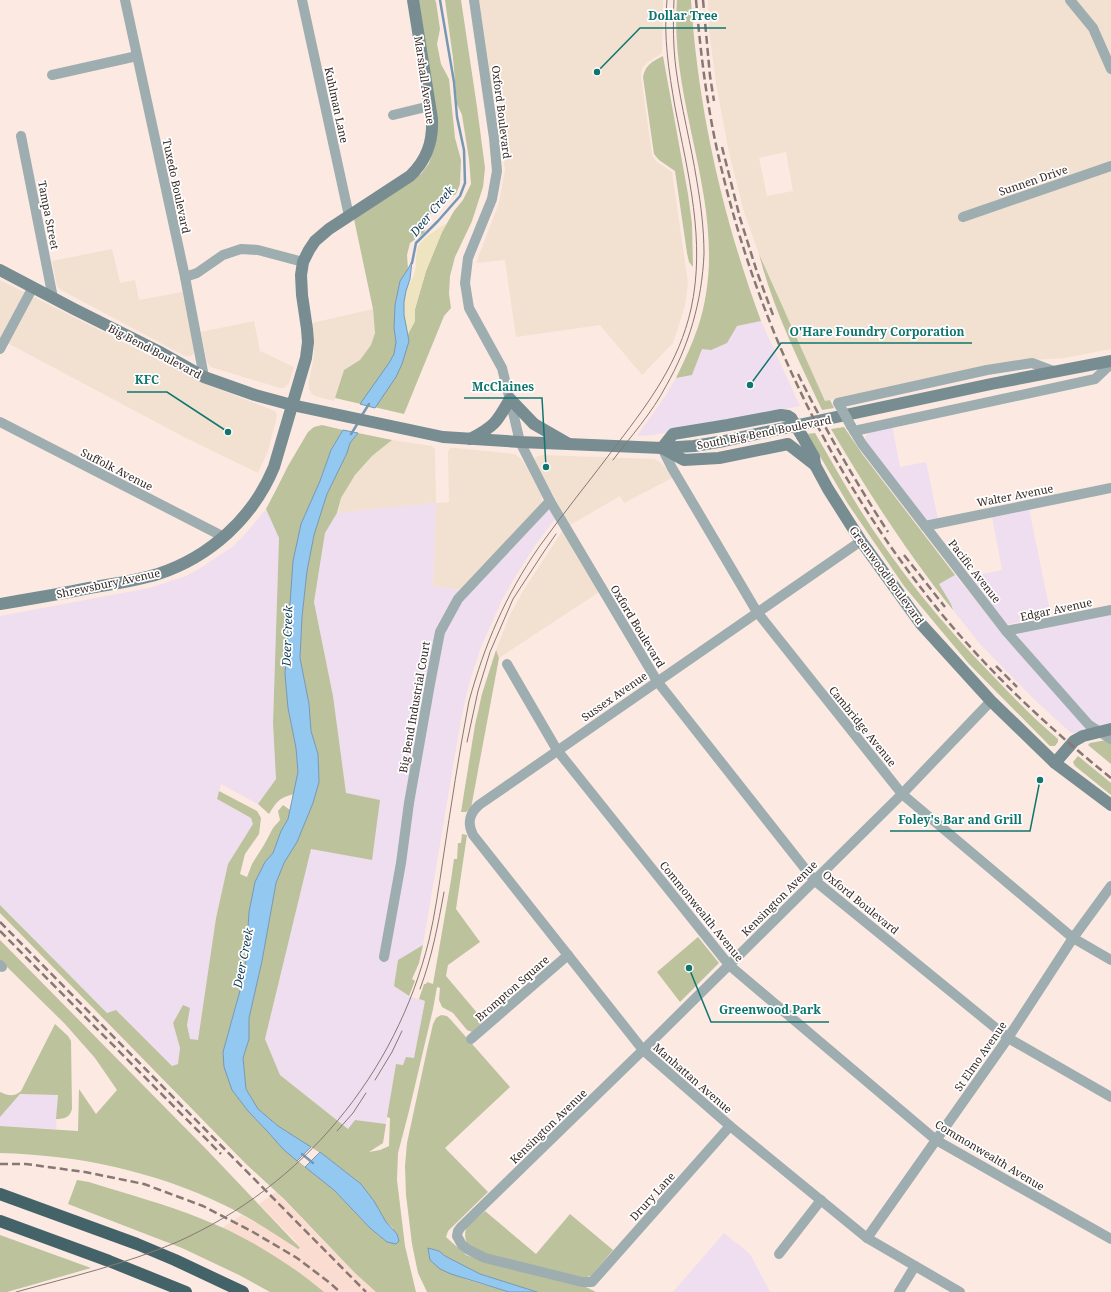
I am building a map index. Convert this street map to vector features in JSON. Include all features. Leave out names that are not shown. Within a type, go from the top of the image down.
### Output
[{"type":"highway","points":[[0,1194],[137,1244],[239,1290]]},
{"type":"highway","points":[[0,1221],[109,1261],[184,1291]]},
{"type":"main road","name":"Marshall Avenue","points":[[303,262],[309,250],[318,238],[329,229],[410,176],[420,166],[429,148],[432,139],[430,106],[413,0]]},
{"type":"main road","name":"Shrewsbury Avenue","points":[[0,604],[135,580],[158,574],[175,568],[210,548],[239,522],[250,509],[269,478],[278,455],[306,358],[308,342],[301,284],[303,262]]},
{"type":"main road","name":"Big Bend Boulevard","points":[[0,270],[158,351],[204,377],[255,395],[319,412]]},
{"type":"main road","name":"South Big Bend Boulevard","points":[[319,412],[442,437],[662,448],[694,446],[724,441],[991,384],[1111,363]]},
{"type":"main road","points":[[470,439],[483,432],[498,420],[510,399],[534,424],[568,444]]},
{"type":"main road","name":"Greenwood Boulevard","points":[[662,448],[673,434],[781,415],[791,418],[814,457],[815,465],[828,489],[861,541],[921,624],[991,701],[1055,762],[1111,805]]},
{"type":"main road","points":[[662,448],[684,460],[719,458],[788,444],[803,437]]},
{"type":"main road","points":[[788,444],[815,465]]},
{"type":"main road","points":[[1055,762],[1074,741],[1083,736],[1111,729]]},
{"type":"street","name":"Tuxedo Boulevard","points":[[125,0],[204,377]]},
{"type":"street","name":"Kuhlman Lane","points":[[302,0],[349,216]]},
{"type":"street","name":"Oxford Boulevard","points":[[474,0],[494,138],[497,171],[492,199],[468,258],[465,283],[469,308],[502,368],[520,442],[550,500],[657,681],[814,880],[1008,1038],[1111,1097]]},
{"type":"street","points":[[1070,0],[1093,28],[1111,69]]},
{"type":"street","points":[[52,75],[137,56]]},
{"type":"street","points":[[393,115],[430,106]]},
{"type":"street","name":"Tampa Street","points":[[21,136],[53,298]]},
{"type":"street","name":"Sunnen Drive","points":[[963,217],[1111,166]]},
{"type":"street","points":[[184,277],[197,272],[223,255],[241,249],[258,250],[303,262]]},
{"type":"street","points":[[0,349],[33,287]]},
{"type":"street","name":"Pacific Avenue","points":[[1056,372],[1032,363],[994,369],[839,405],[862,444],[1006,631],[1088,725],[1111,739]]},
{"type":"street","points":[[852,428],[1095,380],[1111,363]]},
{"type":"street","name":"Suffolk Avenue","points":[[0,422],[224,537]]},
{"type":"street","name":"Cambridge Avenue","points":[[662,448],[672,468],[757,612],[902,794],[1073,938],[1111,960]]},
{"type":"street","name":"Walter Avenue","points":[[925,526],[1111,488]]},
{"type":"street","name":"Big Bend Industrial Court","points":[[384,957],[401,863],[409,803],[440,632],[458,599],[550,500]]},
{"type":"street","name":"Sussex Avenue","points":[[469,823],[471,814],[479,805],[861,541]]},
{"type":"street","name":"Edgar Avenue","points":[[1006,631],[1111,610]]},
{"type":"street","name":"Commonwealth Avenue","points":[[507,664],[557,750],[729,965],[936,1140],[1111,1239]]},
{"type":"street","name":"Kensington Avenue","points":[[592,1282],[582,1282],[484,1258],[462,1245],[457,1236],[458,1231],[902,794],[991,701]]},
{"type":"street","name":"Manhattan Avenue","points":[[469,823],[473,835],[643,1050],[730,1126],[867,1238],[960,1292]]},
{"type":"street","name":"St Elmo Avenue","points":[[867,1238],[1008,1038],[1073,938],[1111,886]]},
{"type":"street","name":"Brompton Square","points":[[471,1039],[568,955]]},
{"type":"street","name":"Drury Lane","points":[[592,1282],[730,1126]]},
{"type":"street","points":[[779,1254],[821,1200]]},
{"type":"street","points":[[899,1292],[915,1266]]},
{"type":"shaded area","points":[[479,0],[663,0],[662,53],[642,68],[641,77],[652,155],[657,162],[672,172],[688,283],[685,306],[673,343],[642,375],[600,325],[516,337],[505,260],[476,263],[499,203],[505,169]]},
{"type":"shaded area","points":[[708,0],[1111,0],[1111,349],[1064,358],[1033,360],[966,372],[825,401],[759,254],[744,212],[729,153],[716,83],[709,29]],"holes":[[[786,152],[793,191],[767,196],[759,158]]]},
{"type":"shaded area","points":[[112,249],[120,283],[135,280],[139,300],[182,292],[195,347],[194,353],[191,356],[185,356],[61,290],[57,286],[52,261]]},
{"type":"shaded area","points":[[0,280],[208,385],[275,411],[277,415],[268,451],[258,473],[184,437],[0,339]]},
{"type":"shaded area","points":[[373,309],[375,333],[371,345],[360,360],[344,370],[334,401],[312,394],[309,389],[309,381],[314,356],[312,323]]},
{"type":"shaded area","points":[[254,321],[260,351],[294,367],[289,383],[284,388],[211,367],[207,362],[201,332]]},
{"type":"shaded area","points":[[761,321],[800,406],[682,430],[637,436],[664,398],[676,378],[692,375],[702,349],[726,343],[737,326]]},
{"type":"shaded area","points":[[892,425],[900,467],[926,462],[938,519],[927,521],[866,444],[865,438],[869,432]]},
{"type":"shaded area","points":[[392,440],[432,446],[435,449],[436,503],[338,513],[341,498],[355,475],[372,456]]},
{"type":"shaded area","points":[[450,448],[515,454],[526,466],[541,495],[542,501],[462,590],[433,586],[436,503],[449,502],[448,452]]},
{"type":"shaded area","points":[[538,456],[654,459],[660,462],[672,478],[624,503],[620,496],[570,525],[534,461]]},
{"type":"shaded area","points":[[436,503],[433,586],[472,592],[548,507],[555,519],[536,544],[502,600],[481,647],[469,684],[461,719],[423,945],[398,960],[394,986],[408,996],[425,1001],[414,1059],[404,1065],[396,1064],[386,1124],[355,1120],[348,1129],[280,1075],[265,1039],[311,848],[371,860],[380,800],[346,794],[333,696],[314,602],[325,533],[337,513]]},
{"type":"shaded area","points":[[266,509],[279,538],[273,723],[276,779],[258,804],[221,784],[217,799],[251,818],[253,824],[228,864],[216,918],[198,1040],[190,1040],[187,1025],[190,1008],[173,1023],[180,1048],[178,1064],[172,1066],[116,1010],[107,1013],[0,905],[0,616],[149,588],[186,576],[232,547]]},
{"type":"shaded area","points":[[1029,509],[1051,616],[1006,624],[968,577],[1002,570],[992,516]]},
{"type":"shaded area","points":[[563,530],[599,592],[499,658],[496,650],[509,617],[523,591]]},
{"type":"shaded area","points":[[955,575],[1085,729],[1079,732],[1071,733],[1035,700],[980,644],[953,610],[951,604],[938,584]]},
{"type":"shaded area","points":[[1111,613],[1111,724],[1094,726],[1017,636],[1019,633]]},
{"type":"shaded area","points":[[20,1094],[58,1095],[56,1129],[0,1126],[0,1116]]},
{"type":"shaded area","points":[[276,1192],[355,1273],[376,1292],[324,1292],[294,1269],[268,1252],[222,1228],[242,1215],[297,1243],[259,1204]]},
{"type":"shaded area","points":[[724,1233],[750,1254],[770,1292],[673,1292]]},
{"type":"green space","points":[[418,0],[435,0],[436,2],[440,29],[437,44],[441,64],[449,79],[455,138],[461,160],[460,184],[456,194],[439,204],[430,215],[424,233],[410,243],[407,255],[408,269],[400,281],[395,305],[408,334],[415,321],[415,309],[426,271],[442,232],[454,211],[463,200],[471,184],[469,159],[462,115],[457,104],[453,58],[445,0],[461,0],[485,168],[483,187],[472,221],[455,257],[450,276],[449,294],[451,308],[444,316],[404,414],[335,398],[344,370],[360,360],[371,345],[375,333],[373,309],[354,219],[421,174],[429,163],[435,145]]},
{"type":"green space","points":[[677,0],[691,0],[694,41],[706,123],[714,163],[735,243],[761,321],[737,326],[727,343],[711,350],[702,349],[692,375],[676,378],[691,347],[703,311],[709,258],[708,226],[703,193],[679,65],[676,33]]},
{"type":"green space","points":[[663,56],[688,194],[692,224],[693,267],[689,262],[687,253],[675,171],[659,160],[654,154],[643,77],[648,66]]},
{"type":"green space","points":[[759,254],[825,401],[830,400],[834,408],[822,410],[795,353],[779,314],[771,294]]},
{"type":"green space","points":[[322,425],[343,430],[331,450],[320,481],[285,674],[288,708],[296,748],[298,772],[294,794],[279,801],[269,814],[258,804],[276,779],[273,723],[279,538],[266,509],[288,466],[308,432],[314,427]]},
{"type":"green space","points":[[844,427],[863,455],[955,575],[939,584],[953,610],[920,567],[889,522],[831,429]]},
{"type":"green space","points":[[358,433],[392,440],[372,456],[355,475],[341,498],[337,513],[325,533],[314,602],[333,696],[346,793],[380,800],[372,860],[311,849],[265,1039],[280,1075],[348,1129],[355,1120],[386,1124],[383,1143],[369,1152],[380,1150],[389,1146],[390,1118],[387,1117],[396,1064],[403,1065],[406,1057],[414,1058],[425,1001],[419,999],[424,984],[427,982],[433,984],[454,859],[457,859],[458,843],[461,843],[462,834],[467,835],[456,909],[480,942],[448,965],[446,976],[484,1021],[472,1032],[467,1030],[453,1013],[442,1007],[439,1000],[440,988],[437,987],[398,1153],[397,1180],[405,1246],[416,1292],[376,1292],[355,1273],[284,1199],[245,1163],[0,913],[0,905],[107,1013],[116,1010],[172,1066],[178,1064],[180,1048],[173,1023],[183,1005],[190,1008],[187,1025],[190,1039],[198,1040],[216,918],[228,864],[253,824],[251,818],[217,799],[219,791],[257,811],[261,818],[259,834],[245,854],[240,874],[247,877],[252,864],[273,828],[280,820],[278,811],[283,805],[290,810],[288,819],[281,831],[273,853],[265,862],[249,912],[246,960],[241,987],[223,1052],[232,1090],[248,1111],[283,1149],[334,1190],[370,1228],[387,1242],[393,1228],[386,1222],[374,1201],[361,1184],[325,1156],[278,1126],[258,1109],[246,1089],[243,1058],[249,1039],[249,1018],[262,961],[276,883],[284,863],[297,842],[313,803],[319,782],[318,754],[311,731],[309,704],[300,658],[302,617],[307,571],[314,535],[327,494],[347,453],[350,443]]},
{"type":"green space","points":[[815,433],[859,508],[905,575],[974,657],[1025,709],[1058,739],[1055,746],[1050,746],[969,664],[904,586],[848,504],[807,434]]},
{"type":"green space","points":[[496,650],[499,658],[471,808],[466,812],[461,812],[475,725],[482,694]]},
{"type":"green space","points":[[1106,740],[1111,744],[1111,764],[1088,745],[1090,743]]},
{"type":"green space","points":[[1078,756],[1111,783],[1111,795],[1075,766],[1073,762]]},
{"type":"green space","points":[[698,937],[719,963],[680,1002],[657,972]]},
{"type":"green space","points":[[0,940],[208,1151],[300,1248],[298,1249],[260,1225],[224,1205],[197,1193],[143,1174],[87,1161],[29,1154],[0,1153],[0,1126],[78,1131],[79,1089],[96,1114],[117,1090],[95,1058],[65,1024],[0,960]]},
{"type":"green space","points":[[423,945],[419,963],[412,979],[415,981],[409,996],[394,986],[398,960]]},
{"type":"green space","points":[[441,1015],[447,1016],[451,1020],[510,1087],[445,1148],[488,1192],[448,1231],[446,1237],[466,1255],[486,1262],[584,1286],[596,1292],[537,1292],[480,1274],[445,1256],[439,1251],[429,1248],[440,1269],[468,1280],[509,1292],[427,1292],[418,1273],[412,1244],[406,1195],[405,1166],[407,1143],[433,1024],[436,1018]]},
{"type":"green space","points":[[55,1024],[68,1036],[71,1041],[72,1109],[70,1114],[62,1119],[56,1119],[58,1095],[20,1094],[0,1117],[0,1092],[11,1095],[21,1091]]},
{"type":"green space","points":[[77,1180],[89,1182],[160,1204],[234,1233],[282,1260],[324,1292],[270,1292],[239,1275],[182,1248],[68,1204]]},
{"type":"green space","points":[[485,1211],[536,1254],[570,1214],[613,1250],[591,1276],[583,1278],[487,1255],[467,1244],[465,1236],[467,1227]]},
{"type":"green space","points":[[0,1235],[91,1268],[7,1292],[0,1292]]},
{"type":"sand","points":[[447,223],[426,271],[415,309],[415,321],[408,334],[404,318],[404,296],[414,274],[418,247],[427,236]]},
{"type":"water","points":[[412,261],[410,279],[404,302],[404,315],[409,341],[402,364],[396,377],[375,408],[360,404],[394,354],[396,342],[394,328],[395,305],[400,281]]},
{"type":"water","points":[[343,430],[358,433],[350,443],[347,453],[327,494],[314,535],[307,571],[302,617],[300,658],[309,704],[311,731],[318,754],[319,782],[313,803],[297,842],[284,863],[276,883],[262,961],[249,1018],[249,1039],[243,1058],[246,1089],[258,1109],[278,1126],[311,1147],[297,1161],[283,1149],[248,1111],[232,1090],[224,1067],[223,1052],[241,987],[246,960],[249,912],[255,882],[265,862],[273,853],[281,831],[288,819],[298,772],[296,748],[288,708],[285,674],[293,561],[301,524],[320,481],[331,450]]},
{"type":"water","points":[[320,1152],[361,1184],[374,1201],[386,1222],[397,1234],[399,1241],[396,1244],[387,1242],[370,1228],[334,1190],[305,1167]]},
{"type":"water","points":[[428,1248],[439,1251],[445,1256],[480,1274],[537,1292],[509,1292],[451,1274],[440,1269],[430,1260]]},
{"type":"waterway","name":"Deer Creek","points":[[412,263],[416,243],[460,196],[465,183],[464,150],[457,117],[454,82],[440,0]]},
{"type":"waterway","name":"Deer Creek","points":[[362,415],[369,404]]},
{"type":"waterway","name":"Deer Creek","points":[[351,434],[358,423]]},
{"type":"waterway","name":"Deer Creek","points":[[302,1154],[313,1163]]},
{"type":"tram line","points":[[16,1292],[118,1264],[158,1250],[177,1242],[223,1218],[265,1190],[303,1157],[338,1120],[368,1080],[393,1036],[414,989],[429,940],[437,900],[455,780],[469,701],[489,640],[506,602],[527,565],[558,521],[652,396],[671,364],[686,328],[695,284],[697,258],[696,233],[690,182],[675,107],[669,67],[666,40],[667,0]]},
{"type":"tram line","points":[[613,460],[654,406],[674,371],[688,339],[693,323],[703,272],[704,254],[701,209],[674,52],[674,0]]},
{"type":"tram line","points":[[467,742],[478,691],[490,652],[513,599],[556,534]]},
{"type":"tram line","points":[[420,989],[437,929],[444,892]]},
{"type":"tram line","points":[[375,1080],[392,1052],[402,1031]]},
{"type":"tram line","points":[[337,1131],[353,1113],[366,1093]]},
{"type":"railway","points":[[696,0],[709,108],[717,150],[737,227],[755,282],[775,335],[799,388],[825,439],[853,489],[884,537],[939,611],[1008,687],[1059,734],[1111,778]]},
{"type":"railway","points":[[703,0],[710,76],[714,101]]},
{"type":"railway","points":[[722,147],[740,218],[757,272],[773,315]]},
{"type":"railway","points":[[798,374],[841,454],[888,532]]},
{"type":"railway","points":[[904,555],[945,607]]},
{"type":"railway","points":[[996,666],[1017,687]]},
{"type":"railway","points":[[0,922],[366,1292]]},
{"type":"railway","points":[[0,931],[221,1154]]},
{"type":"railway","points":[[0,1164],[26,1164],[85,1172],[144,1184],[203,1206],[253,1232],[297,1258],[340,1292]]},
{"type":"place","name":"Dollar Tree","points":[[597,72]]},
{"type":"place","name":"O'Hare Foundry Corporation","points":[[750,385]]},
{"type":"place","name":"KFC","points":[[228,432]]},
{"type":"place","name":"McClaines","points":[[546,467]]},
{"type":"place","name":"Foley's Bar and Grill","points":[[1040,780]]},
{"type":"place","name":"Greenwood Park","points":[[689,968]]}]
